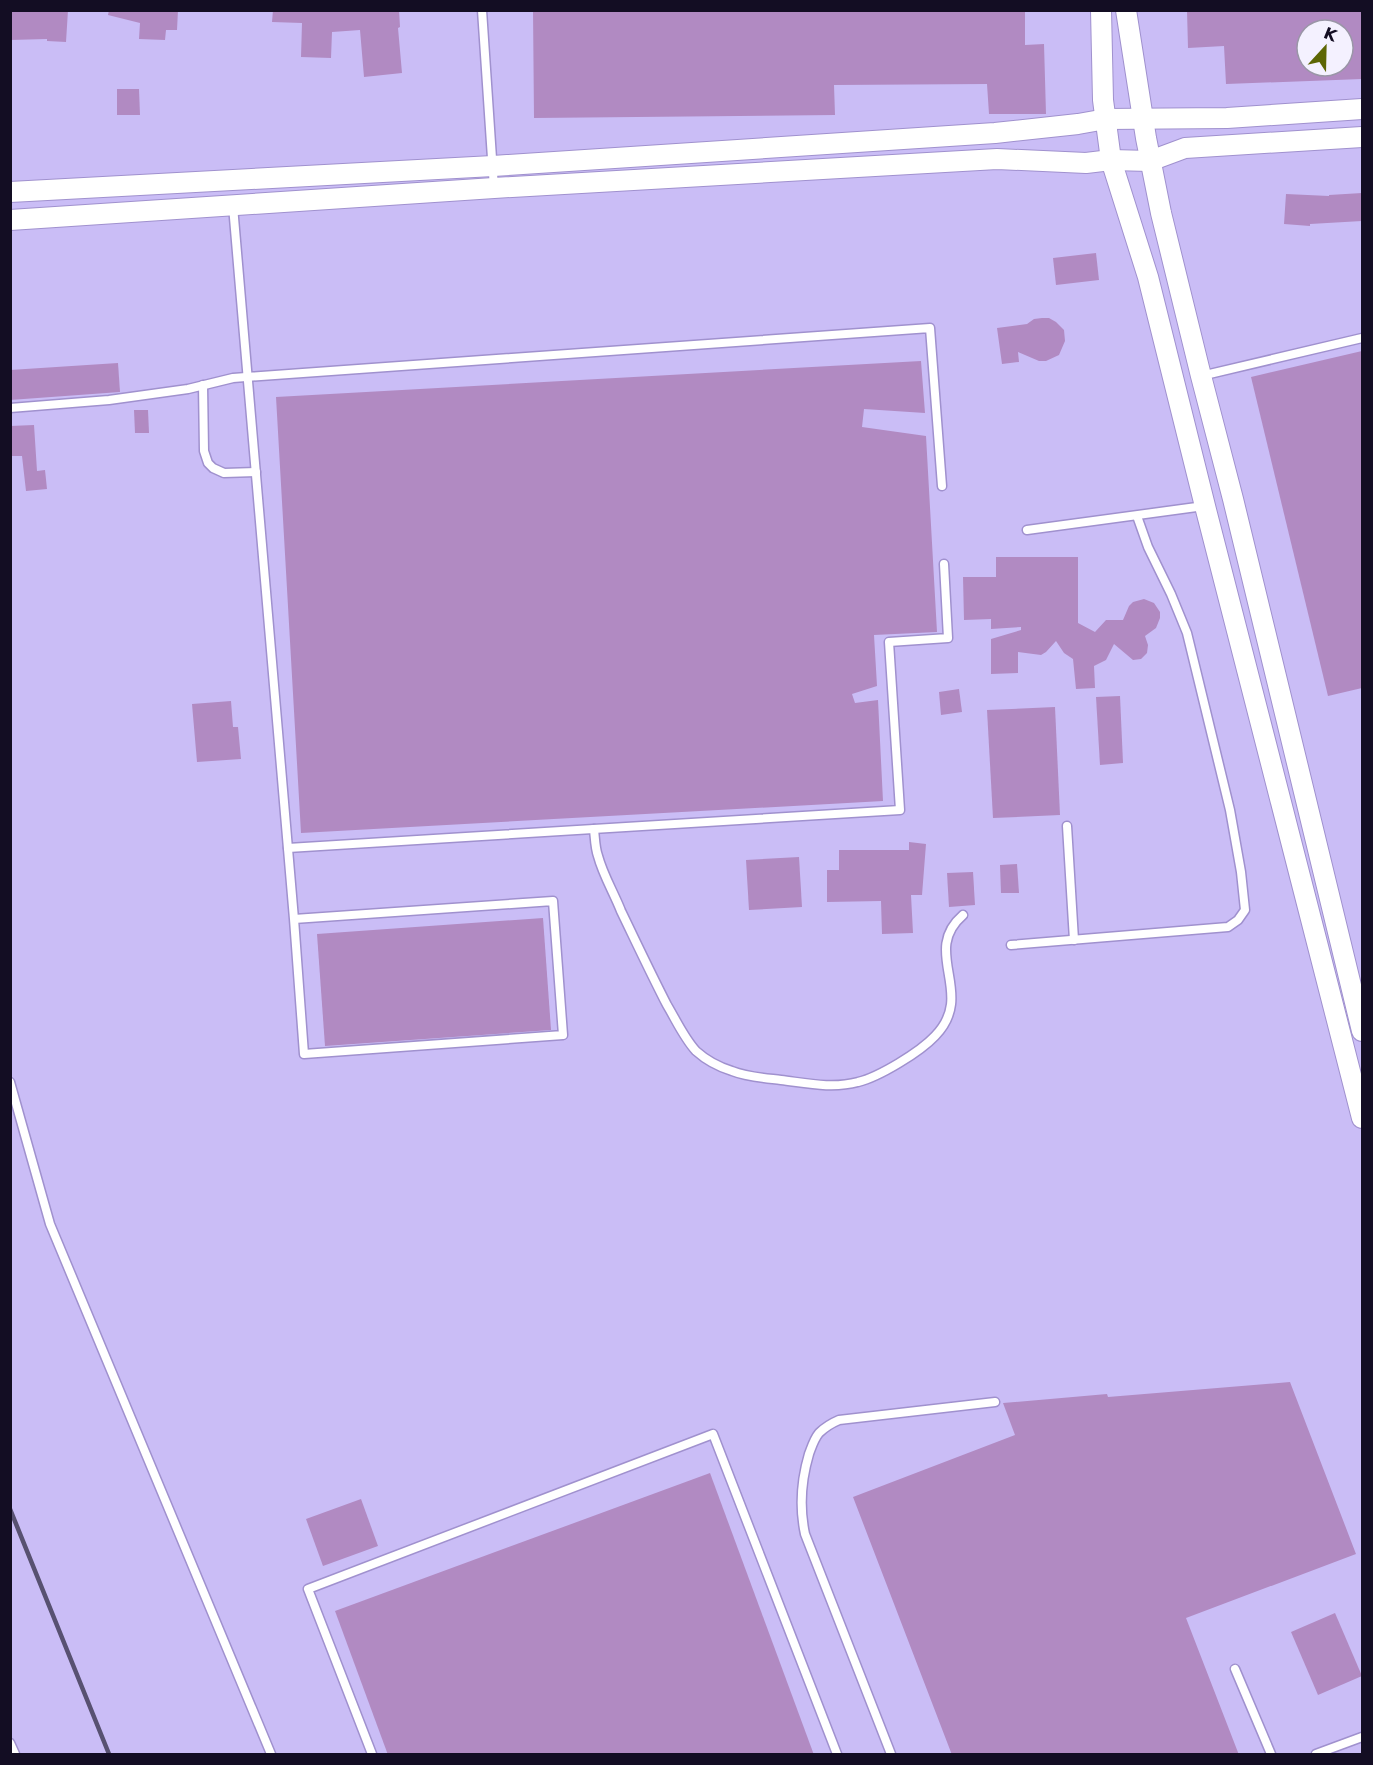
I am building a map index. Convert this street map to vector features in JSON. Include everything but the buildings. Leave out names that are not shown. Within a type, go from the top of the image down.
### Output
[{"type":"street","points":[[1101,10],[1103,100],[1111,160],[1148,276],[1204,506],[1359,1090],[1362,1118]]},
{"type":"street","points":[[1126,10],[1150,161],[1161,213],[1362,1031]]},
{"type":"street","points":[[10,192],[493,166],[995,133],[1106,119],[1227,118],[1362,110]]},
{"type":"street","points":[[10,220],[494,188],[997,159],[1086,163],[1111,160],[1150,161],[1185,148],[1362,137]]},
{"type":"street","points":[[1204,506],[1233,499]]},
{"type":"lane","points":[[482,10],[494,188]]},
{"type":"lane","points":[[233,205],[304,1054],[563,1035],[553,900],[294,919]]},
{"type":"lane","points":[[10,408],[109,400],[248,378],[930,328],[942,486]]},
{"type":"lane","points":[[1201,376],[1362,338]]},
{"type":"lane","points":[[203,386],[204,451],[208,463],[213,468],[224,472],[256,472]]},
{"type":"lane","points":[[1026,530],[1204,506]]},
{"type":"lane","points":[[1011,945],[1228,927],[1238,920],[1245,910],[1230,810],[1187,633],[1148,548],[1137,516]]},
{"type":"lane","points":[[288,848],[900,810],[889,642],[948,638],[944,564]]},
{"type":"lane","points":[[1067,826],[1074,940]]},
{"type":"lane","points":[[594,829],[598,856],[611,887],[679,1027],[696,1050],[706,1058],[730,1071],[744,1075],[818,1085],[858,1082],[881,1074],[934,1038],[944,1024],[953,997],[945,946],[951,928],[963,915]]},
{"type":"lane","points":[[10,1082],[50,1224],[271,1755]]},
{"type":"lane","points":[[891,1755],[805,1534],[801,1498],[805,1469],[814,1439],[825,1427],[839,1420],[995,1402]]},
{"type":"lane","points":[[372,1755],[308,1589],[713,1434],[837,1755]]},
{"type":"lane","points":[[1235,1669],[1271,1755]]},
{"type":"lane","points":[[1316,1755],[1362,1737]]},
{"type":"lane","points":[[10,1743],[15,1755]]},
{"type":"shaded area","points":[[11,11],[1362,11],[1362,1754],[11,1754]]},
{"type":"railway","points":[[10,1509],[109,1754]]}]
